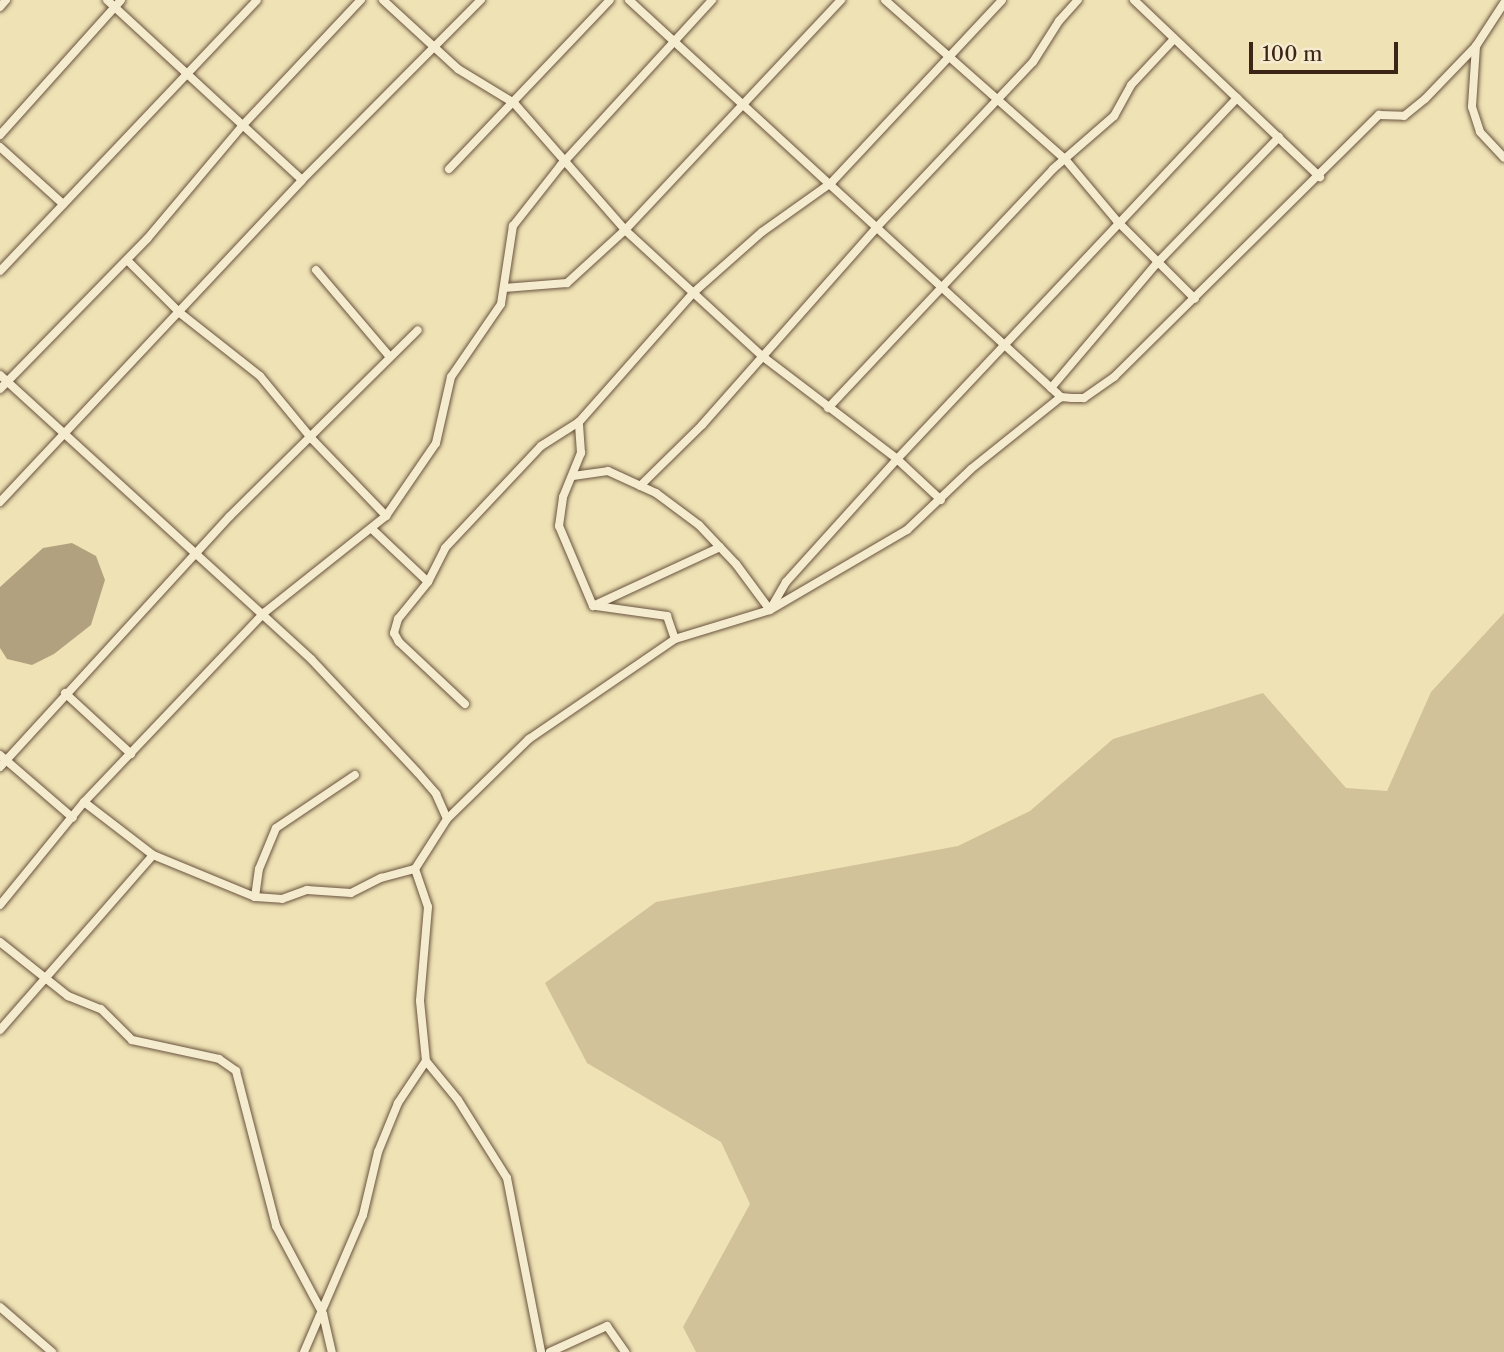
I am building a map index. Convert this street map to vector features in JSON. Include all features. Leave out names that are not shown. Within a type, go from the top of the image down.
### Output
[{"type":"street","points":[[0,7],[6,0]]},
{"type":"street","points":[[107,0],[186,70],[302,180]]},
{"type":"street","points":[[0,135],[121,0]]},
{"type":"street","points":[[0,271],[186,70],[257,0]]},
{"type":"street","points":[[0,389],[4,378],[127,260],[243,125],[361,0]]},
{"type":"street","points":[[383,0],[458,69],[514,103],[566,159],[625,230],[762,356],[897,459],[942,500]]},
{"type":"street","points":[[0,502],[302,180],[481,0]]},
{"type":"street","points":[[449,169],[610,0]]},
{"type":"street","points":[[629,0],[674,38],[1061,397],[1084,398],[1098,390],[1195,299],[1320,177],[1379,115],[1404,116],[1475,46],[1504,3]]},
{"type":"street","points":[[0,905],[84,802],[264,613],[386,516],[436,443],[451,377],[501,304],[513,226],[566,159],[674,38],[712,0]]},
{"type":"street","points":[[504,288],[567,283],[625,230],[741,103],[841,0]]},
{"type":"street","points":[[885,0],[1000,98],[1065,159],[1117,221],[1195,299]]},
{"type":"street","points":[[465,704],[394,633],[398,619],[428,582],[440,554],[541,446],[579,422],[693,293],[762,232],[831,183],[951,58],[1002,0]]},
{"type":"street","points":[[640,486],[762,356],[876,228],[1000,98],[1078,0]]},
{"type":"street","points":[[1134,0],[1320,177]]},
{"type":"street","points":[[828,408],[1065,159],[1114,116],[1131,85],[1174,39]]},
{"type":"street","points":[[1475,46],[1472,107],[1480,132],[1504,158]]},
{"type":"street","points":[[770,610],[786,583],[897,459],[1117,221],[1237,98]]},
{"type":"street","points":[[1051,388],[1158,262],[1279,137]]},
{"type":"street","points":[[0,147],[63,204]]},
{"type":"street","points":[[127,260],[180,313],[260,376],[312,439],[386,516]]},
{"type":"street","points":[[316,270],[390,357]]},
{"type":"street","points":[[73,818],[2,761],[194,554],[312,439],[418,330]]},
{"type":"street","points":[[4,378],[194,554],[264,613],[418,773],[436,794],[447,820]]},
{"type":"street","points":[[84,802],[153,855],[255,897],[282,899],[307,890],[351,893],[381,878],[415,869],[447,820],[528,739],[675,639],[770,610],[907,530],[942,500],[971,469],[1061,397]]},
{"type":"street","points":[[579,422],[582,453],[558,512],[559,526],[593,606]]},
{"type":"street","points":[[573,476],[608,471],[640,486],[699,525],[770,610]]},
{"type":"street","points":[[372,529],[428,582]]},
{"type":"street","points":[[593,606],[720,547]]},
{"type":"street","points":[[593,606],[667,616],[675,639]]},
{"type":"street","points":[[65,693],[131,754]]},
{"type":"street","points":[[255,897],[259,869],[276,828],[355,775]]},
{"type":"street","points":[[0,1030],[42,977],[153,855]]},
{"type":"street","points":[[415,869],[428,907],[420,1001],[426,1061],[458,1100],[507,1178],[541,1352]]},
{"type":"street","points":[[0,942],[68,996],[101,1009],[132,1040],[219,1059],[236,1071],[276,1226],[323,1314],[329,1329],[326,1341],[332,1352]]},
{"type":"street","points":[[304,1352],[323,1314],[363,1215],[378,1152],[398,1103],[426,1061]]},
{"type":"street","points":[[0,1320],[3,1310],[52,1352]]},
{"type":"street","points":[[550,1352],[607,1326],[625,1352]]},
{"type":"shaded area","points":[[72,543],[96,556],[105,580],[91,625],[54,654],[32,665],[7,659],[0,648],[0,587],[43,548]]},
{"type":"shaded area","points":[[1504,613],[1504,1352],[696,1352],[683,1327],[750,1204],[721,1142],[587,1063],[545,983],[656,902],[958,846],[1030,811],[1113,739],[1263,693],[1346,788],[1387,791],[1431,692]]}]
